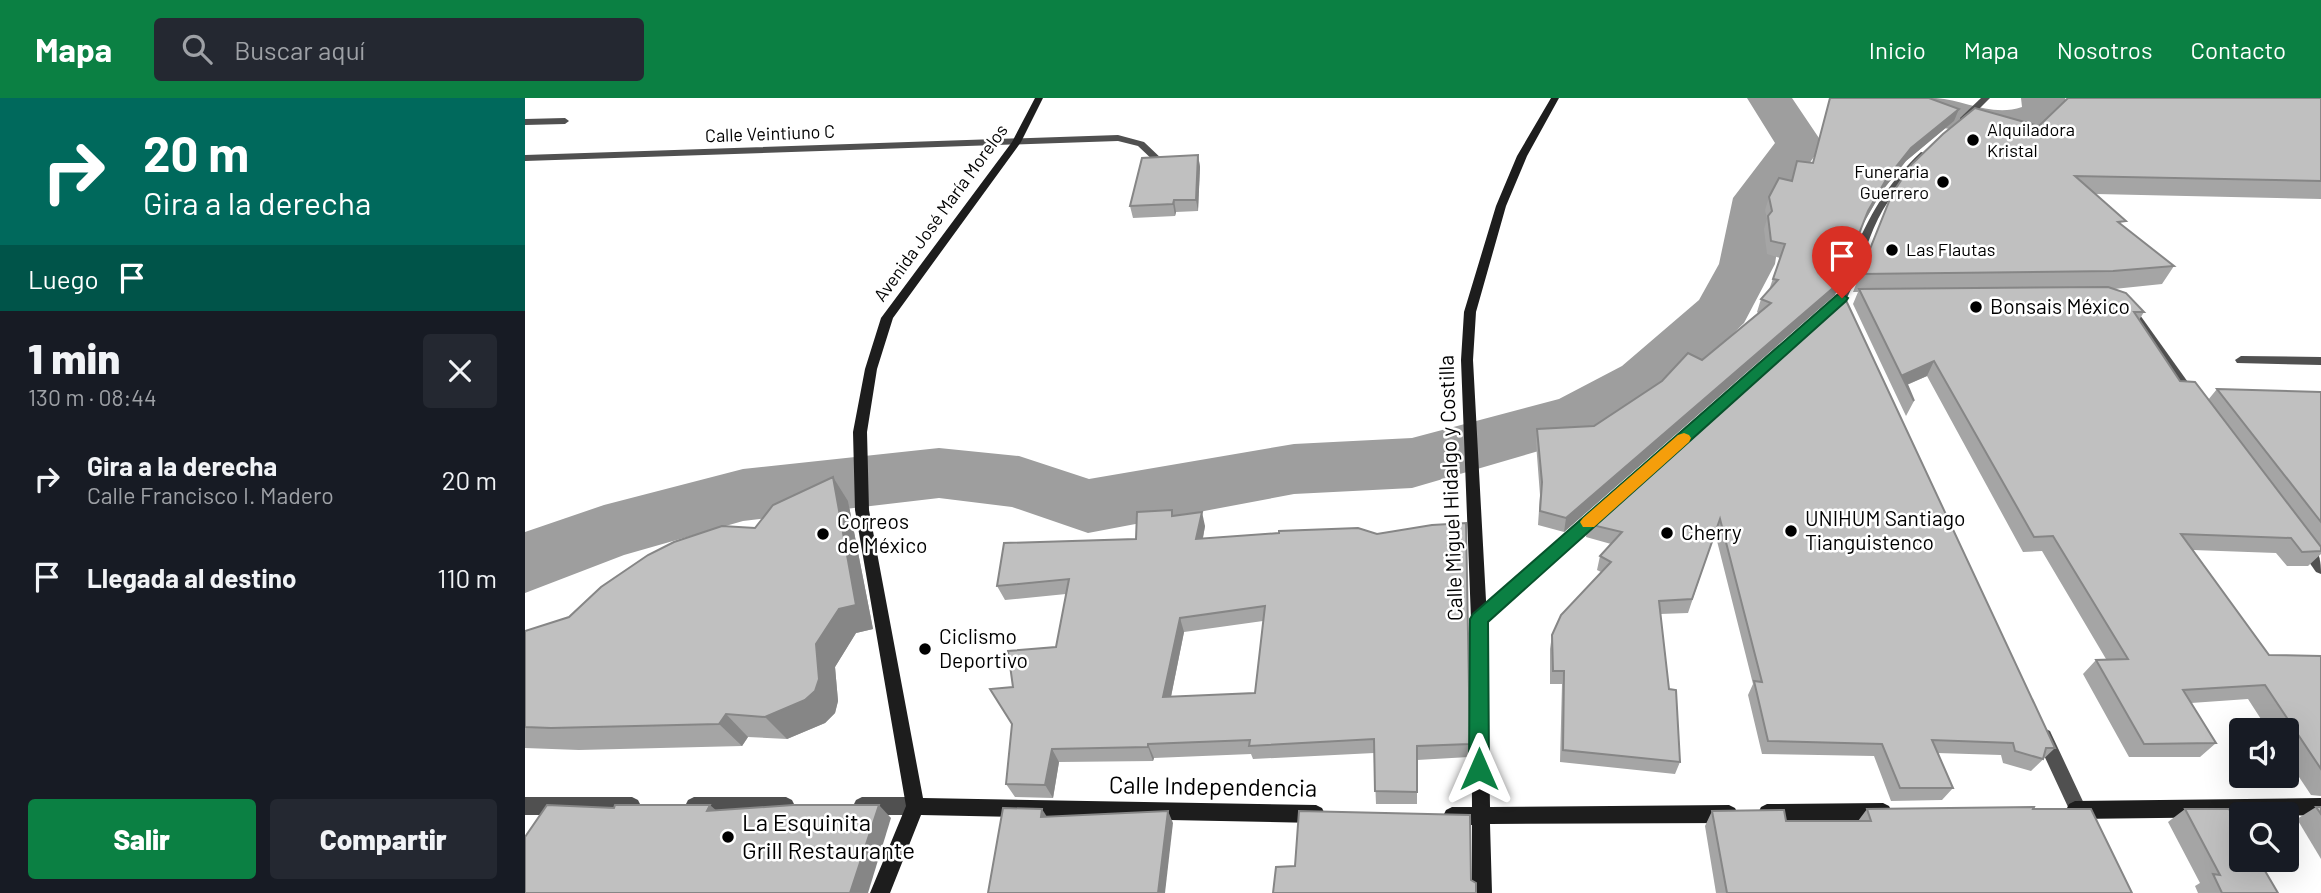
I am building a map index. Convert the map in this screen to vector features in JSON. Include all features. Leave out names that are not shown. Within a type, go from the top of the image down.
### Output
[{"type":"main road","name":"Avenida José María Morelos","points":[[915,807],[862,510],[860,432],[870,369],[887,318],[1016,142],[1038,98]]},
{"type":"main road","name":"Calle Miguel Hidalgo y Costilla","points":[[1482,893],[1479,817],[1479,619],[1467,360],[1470,312],[1484,256],[1522,156],[1555,98]]},
{"type":"main road","name":"Calle Independencia","points":[[915,807],[1341,814]]},
{"type":"main road","points":[[880,893],[915,807]]},
{"type":"main road","points":[[2055,810],[2321,807]]},
{"type":"main road","points":[[1439,816],[1905,812]]},
{"type":"street","points":[[1966,98],[1984,101]]},
{"type":"street","points":[[1958,125],[1984,101]]},
{"type":"street","points":[[525,122],[565,121]]},
{"type":"street","name":"Calle Veintiuno C","points":[[525,158],[1135,139],[1144,144],[1159,161]]},
{"type":"street","points":[[1479,619],[1847,302],[1869,225],[1886,193],[1931,148]]},
{"type":"street","points":[[2127,304],[2202,410]]},
{"type":"street","points":[[2241,359],[2321,362]]},
{"type":"street","points":[[2191,394],[2209,395]]},
{"type":"street","points":[[2297,536],[2321,568]]},
{"type":"street","points":[[2035,716],[2088,829]]},
{"type":"street","points":[[525,806],[646,806]]},
{"type":"street","points":[[673,806],[808,806]]},
{"type":"street","name":"Calle Independencia","points":[[848,806],[915,807]]},
{"type":"building","points":[[1830,98],[1929,98],[1959,109],[1911,148],[1887,178],[1868,211],[1840,282],[1566,518],[1540,511],[1542,482],[1537,429],[1594,426],[1662,381],[1688,353],[1702,360],[1771,303],[1761,299],[1778,280],[1773,279],[1785,244],[1771,241],[1768,216],[1772,211],[1769,197],[1779,178],[1792,181],[1797,161],[1813,163]]},
{"type":"building","points":[[2068,98],[2321,98],[2321,181],[2075,176],[2126,221],[2118,222],[2174,266],[2113,271],[1860,274],[1892,194],[1912,164],[1943,134],[1975,108],[2039,126]]},
{"type":"building","points":[[1198,155],[1196,200],[1130,206],[1142,158]]},
{"type":"building","points":[[2108,287],[2126,293],[2144,312],[2134,312],[2180,381],[2195,382],[2321,547],[2321,551],[2302,552],[2291,538],[2181,534],[2269,655],[2321,656],[2321,769],[2299,736],[2299,718],[2287,718],[2265,685],[2183,690],[2216,743],[2144,744],[2096,660],[2128,659],[2053,536],[2034,537],[1934,361],[1903,375],[1914,401],[1859,289]]},
{"type":"building","points":[[1844,296],[2055,748],[2046,748],[2043,759],[2015,751],[2013,743],[1932,740],[1953,788],[1900,788],[1882,744],[1768,741],[1754,681],[1762,682],[1720,519],[1692,599],[1659,601],[1669,689],[1676,690],[1680,762],[1563,750],[1564,671],[1553,671],[1552,635],[1561,615],[1611,562],[1600,556],[1622,532],[1588,524]]},
{"type":"building","points":[[2217,389],[2321,392],[2321,522]]},
{"type":"building","points":[[833,477],[856,605],[839,609],[816,644],[819,679],[815,691],[805,700],[765,717],[726,714],[719,724],[525,727],[525,631],[569,617],[601,587],[648,555],[674,542],[722,526],[755,528],[773,505]]},
{"type":"building","points":[[1172,510],[1172,516],[1202,512],[1196,539],[1279,531],[1358,528],[1377,534],[1432,525],[1466,523],[1470,744],[1417,746],[1417,792],[1375,791],[1374,739],[1249,746],[1250,740],[1148,744],[1148,747],[1052,749],[1045,785],[1006,784],[1012,724],[990,689],[1013,687],[1008,651],[1056,647],[1069,579],[997,586],[1004,543],[1136,539],[1137,512]],"holes":[[[1265,606],[1255,693],[1163,697],[1180,618]]]},
{"type":"building","points":[[547,805],[614,808],[615,805],[710,805],[707,811],[793,805],[879,805],[850,893],[525,893],[525,837]]},
{"type":"building","points":[[2034,807],[2033,809],[2091,809],[2132,893],[1727,893],[1712,811],[1784,810],[1786,821],[1871,821],[1867,809]]},
{"type":"building","points":[[1003,808],[1042,809],[1041,817],[1168,811],[1158,893],[988,893]]},
{"type":"building","points":[[2185,809],[2229,809],[2229,872],[2266,872],[2278,893],[2222,893],[2213,874],[2220,875]]},
{"type":"building","points":[[1299,811],[1470,815],[1471,880],[1476,883],[1476,893],[1273,893],[1276,867],[1295,866]]},
{"type":"waterway","points":[[525,563],[604,533],[743,495],[939,473],[1019,482],[1088,506],[1294,469],[1412,463],[1581,416],[1645,381],[1723,310],[1747,264],[1759,198],[1799,144],[1786,120],[1769,98]]},
{"type":"waterway","points":[[1897,98],[1943,115],[2011,126],[2045,114],[2043,98]]},
{"type":"slow traffic","points":[[1589,522],[1684,438]]},
{"type":"place","name":"Alquiladora Kristal","points":[[1973,140]]},
{"type":"place","name":"Funeraria Guerrero","points":[[1943,182]]},
{"type":"place","name":"Las Flautas","points":[[1892,250]]},
{"type":"place","name":"Bonsais México","points":[[1976,307]]},
{"type":"place","name":"UNIHUM Santiago Tianguistenco","points":[[1791,531]]},
{"type":"place","name":"Cherry","points":[[1667,533]]},
{"type":"place","name":"Correos de México","points":[[823,534]]},
{"type":"place","name":"Ciclismo Deportivo","points":[[925,649]]},
{"type":"place","name":"La Esquinita Grill Restaurante","points":[[728,837]]},
{"type":"route","points":[[1479,769],[1479,619],[1842,298]]}]
